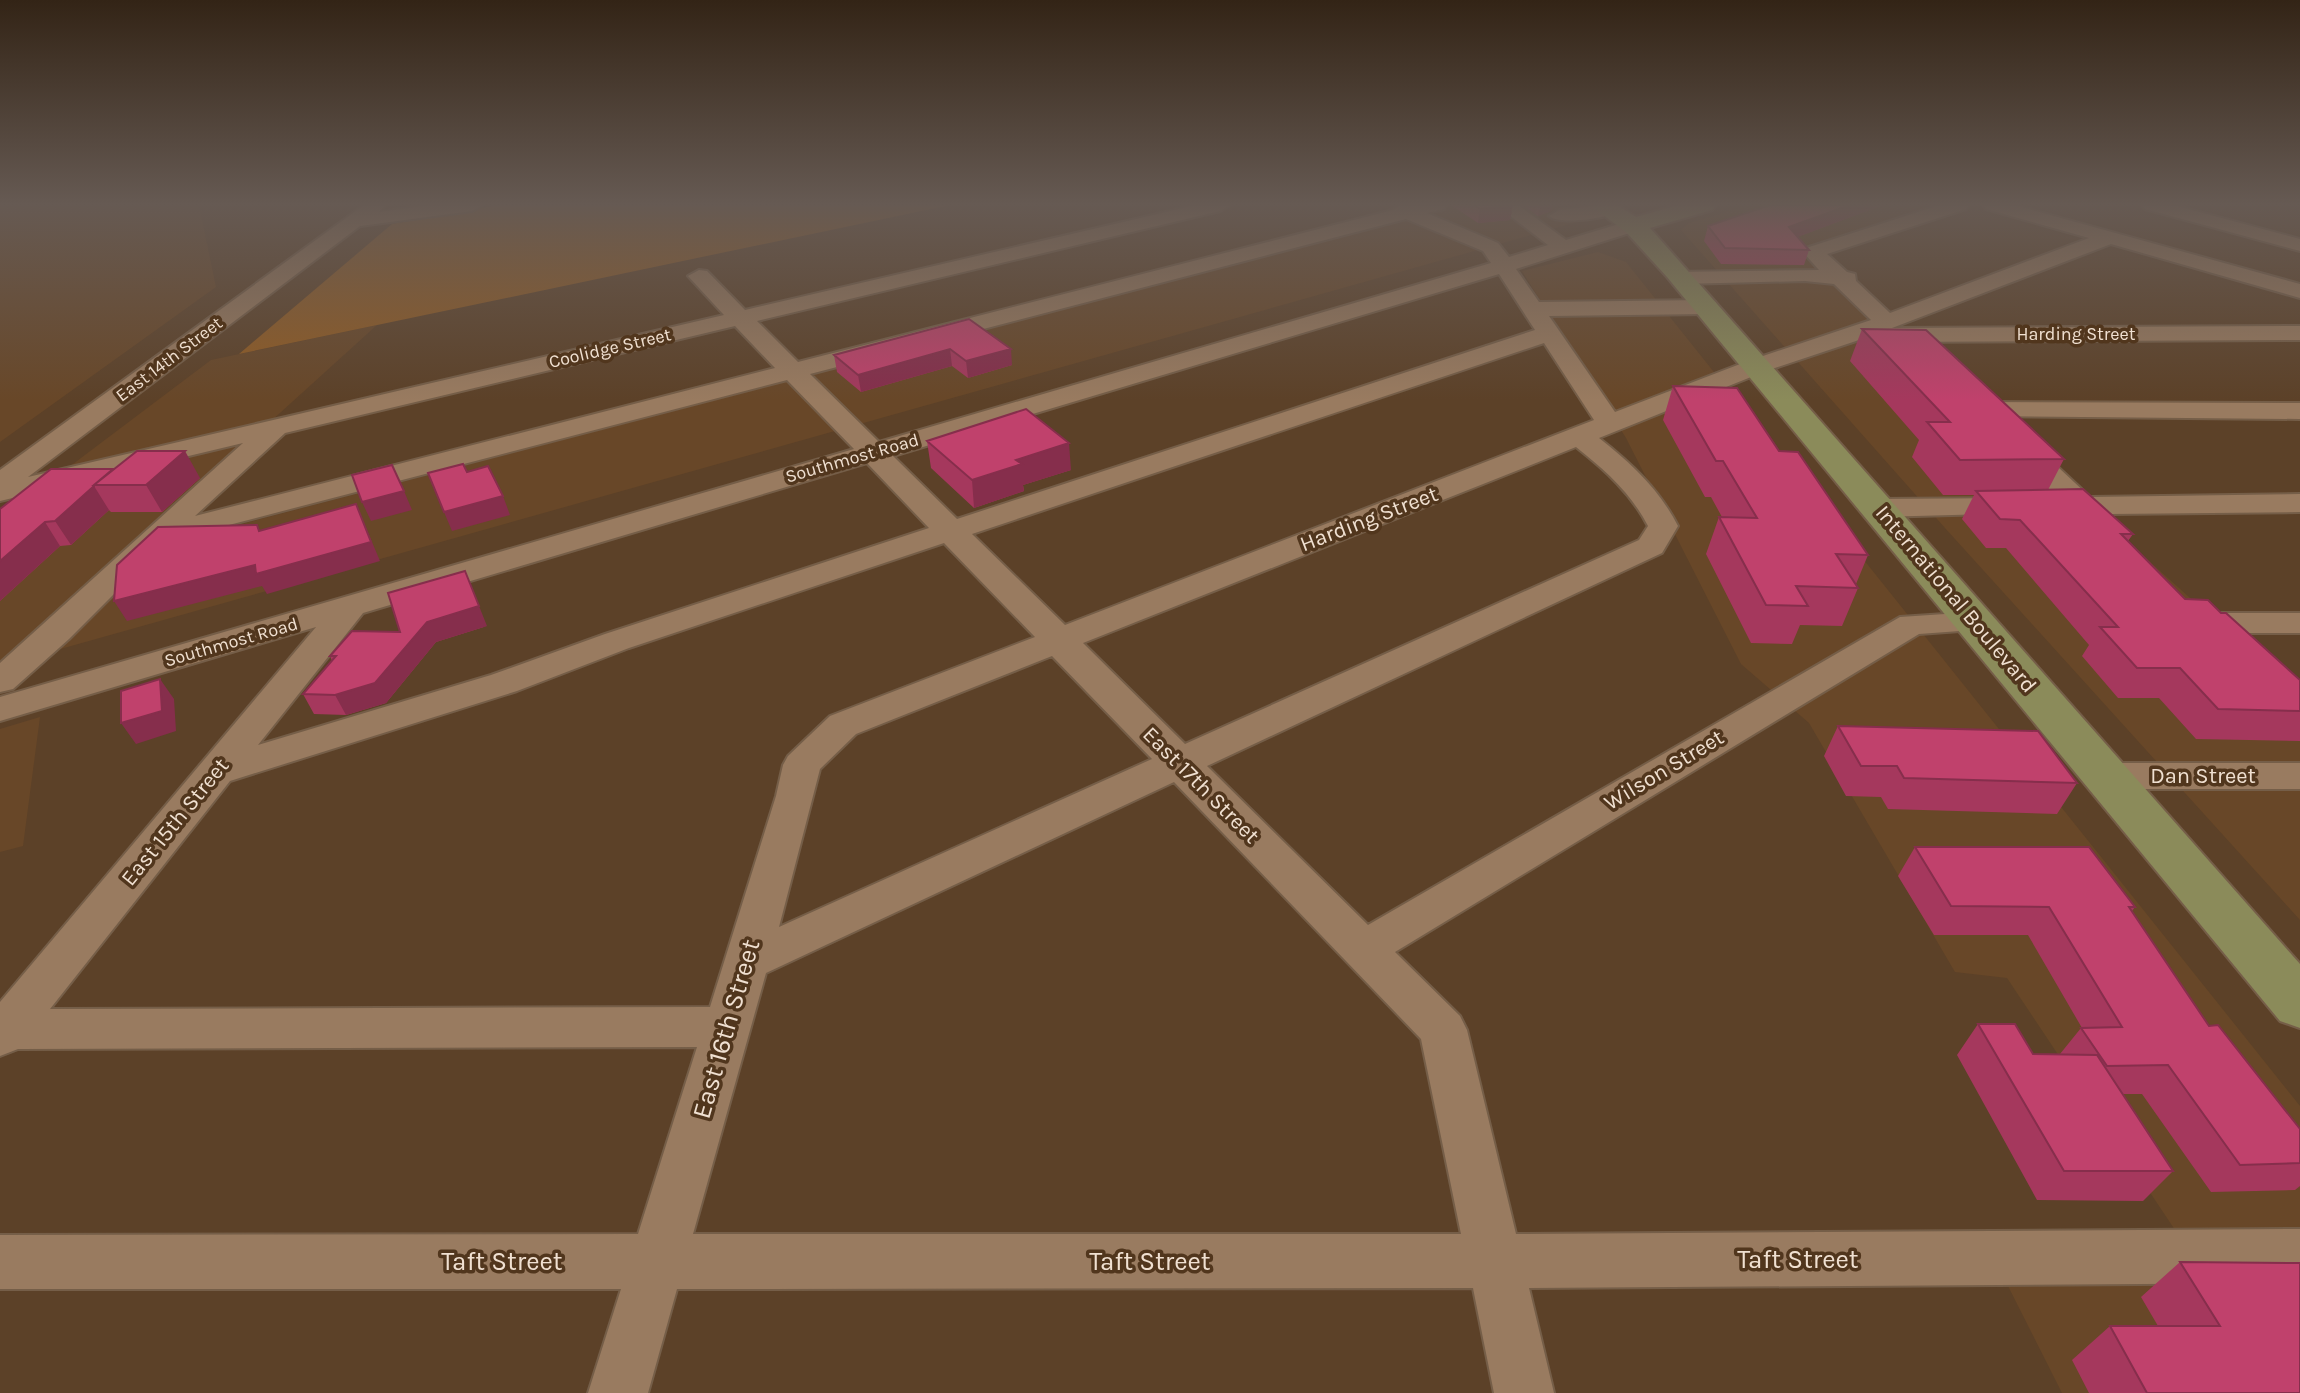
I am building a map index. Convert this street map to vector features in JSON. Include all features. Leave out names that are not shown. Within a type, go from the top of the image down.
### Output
[{"type":"main road","name":"International Boulevard","points":[[1674,270],[2300,1004]]},
{"type":"street","name":"East 14th Street","points":[[0,484],[288,270]]},
{"type":"street","name":"Coolidge Street","points":[[0,492],[942,270]]},
{"type":"street","points":[[156,535],[794,371],[1171,270]]},
{"type":"street","name":"Southmost Road","points":[[0,709],[1489,270]]},
{"type":"street","points":[[746,962],[1651,546],[1663,526],[1653,504],[1613,462],[1542,321],[1509,270]]},
{"type":"street","points":[[1830,270],[1936,367]]},
{"type":"street","name":"Harding Street","points":[[1894,329],[1926,307],[2024,270]]},
{"type":"street","points":[[2224,270],[2300,291]]},
{"type":"street","name":"East 17th Street","points":[[699,276],[1443,1030],[1524,1393]]},
{"type":"street","points":[[1681,277],[1837,277],[1926,307]]},
{"type":"street","points":[[215,772],[504,683],[617,641],[950,531],[1542,321],[1707,307]]},
{"type":"street","name":"Harding Street","points":[[888,707],[1757,366],[1852,335],[1894,329],[2300,333]]},
{"type":"street","points":[[1959,389],[2128,548]]},
{"type":"street","points":[[1982,410],[2300,411]]},
{"type":"street","points":[[0,681],[57,632],[156,535],[279,426]]},
{"type":"street","points":[[1878,508],[2300,503]]},
{"type":"street","name":"East 15th Street","points":[[3,1033],[350,608]]},
{"type":"street","points":[[2243,655],[2198,612],[2300,623]]},
{"type":"street","name":"Wilson Street","points":[[1363,949],[1912,624],[1975,622]]},
{"type":"street","name":"East 16th Street","points":[[618,1393],[796,796],[802,765],[843,725],[888,707]]},
{"type":"street","name":"Dan Street","points":[[2105,776],[2300,776]]},
{"type":"street","points":[[3,1033],[727,1027]]},
{"type":"street","name":"Taft Street","points":[[0,1262],[1495,1261],[2300,1256]]},
{"type":"shaded area","points":[[0,270],[212,270],[216,287],[0,442]]},
{"type":"shaded area","points":[[338,270],[640,270],[239,354]]},
{"type":"shaded area","points":[[1211,270],[1407,270],[0,666],[0,519],[211,360],[377,325],[123,555]]},
{"type":"shaded area","points":[[1632,270],[2300,1106],[2300,1393],[2062,1393],[2008,1286],[2207,1278],[2007,978],[1955,972],[1809,723],[1741,664],[1626,438],[1522,271]]},
{"type":"shaded area","points":[[1716,270],[1826,270],[2300,697],[2300,920]]},
{"type":"shaded area","points":[[40,717],[23,846],[0,852],[0,729]]},
{"type":"building","points":[[969,319],[1011,349],[966,361],[950,349],[858,375],[834,355]]},
{"type":"building","points":[[1862,329],[1926,330],[2064,459],[1960,460],[1927,422],[1950,422]]},
{"type":"building","points":[[1673,386],[1737,388],[1779,451],[1798,452],[1868,555],[1836,554],[1858,588],[1796,586],[1808,606],[1766,605],[1719,517],[1757,518],[1723,461],[1716,461]]},
{"type":"building","points":[[1026,409],[1069,443],[1016,460],[1022,464],[972,480],[927,441]]},
{"type":"building","points":[[137,451],[185,451],[146,485],[94,485]]},
{"type":"building","points":[[463,464],[467,472],[488,466],[503,496],[444,512],[428,473]]},
{"type":"building","points":[[392,465],[404,491],[362,502],[352,475]]},
{"type":"building","points":[[51,469],[113,469],[55,521],[45,522],[0,561],[0,509]]},
{"type":"building","points":[[2083,489],[2133,534],[2121,534],[2185,599],[2208,600],[2300,680],[2300,711],[2218,709],[2180,668],[2137,668],[2100,627],[2118,627],[2020,520],[2000,519],[1976,491]]},
{"type":"building","points":[[356,504],[371,542],[256,574],[255,565],[114,601],[117,565],[158,527],[257,525],[259,531]]},
{"type":"building","points":[[465,571],[479,606],[427,622],[375,683],[335,695],[303,694],[336,656],[330,656],[352,631],[400,632],[388,593]]},
{"type":"building","points":[[160,679],[162,711],[121,723],[121,691]]},
{"type":"building","points":[[1838,726],[2038,731],[2077,783],[1904,778],[1897,766],[1861,766]]},
{"type":"building","points":[[1915,847],[2089,847],[2135,907],[2129,907],[2209,1026],[2218,1025],[2300,1129],[2300,1163],[2240,1165],[2168,1065],[2107,1066],[2081,1028],[2122,1027],[2049,907],[1951,906]]},
{"type":"building","points":[[1978,1024],[2015,1024],[2033,1054],[2097,1055],[2173,1171],[2064,1171]]},
{"type":"building","points":[[2180,1262],[2300,1263],[2300,1393],[2147,1393],[2110,1326],[2220,1326]]}]
